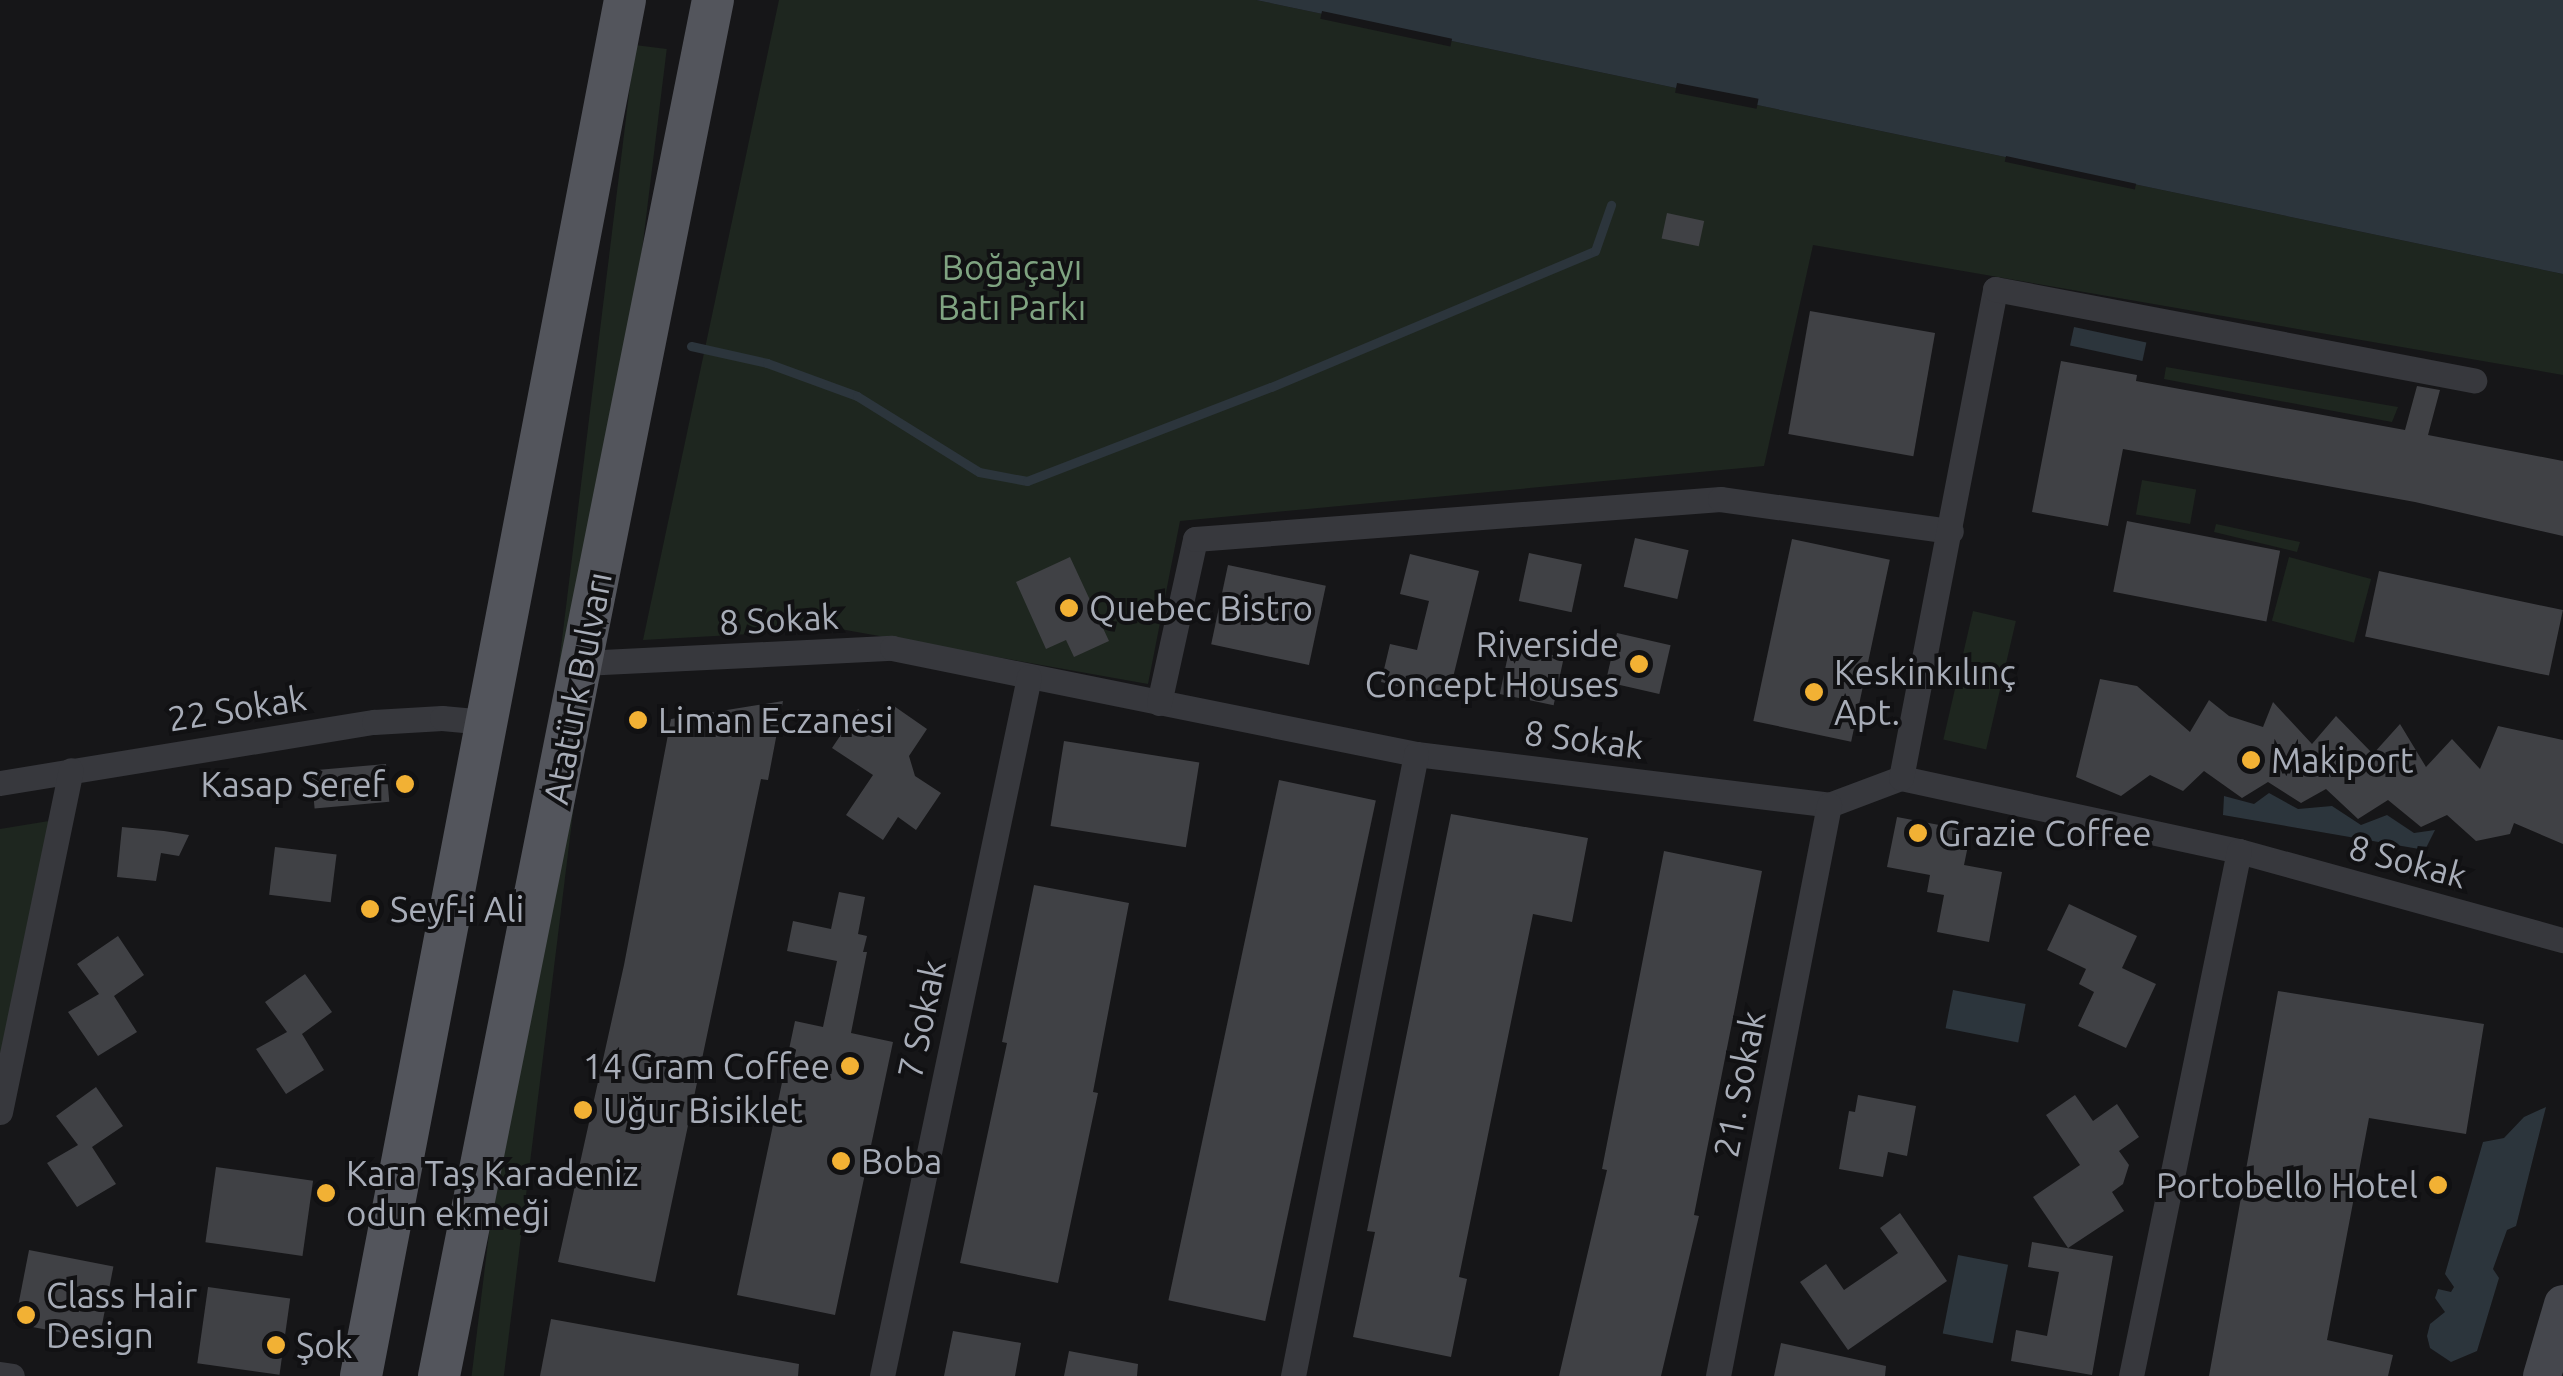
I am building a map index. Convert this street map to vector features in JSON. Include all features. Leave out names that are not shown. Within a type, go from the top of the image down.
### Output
[{"type":"main road","points":[[361,1376],[625,0]]},
{"type":"main road","name":"Atatürk Bulvarı","points":[[439,1376],[712,0]]},
{"type":"main road","points":[[2542,1376],[2563,1304]]},
{"type":"street","points":[[1902,778],[1995,290],[2474,380]]},
{"type":"street","points":[[1159,703],[1195,539],[1720,499],[1950,531]]},
{"type":"street","name":"8 Sokak","points":[[582,663],[892,648],[1416,754],[1828,804],[1902,778],[2240,851],[2563,940]]},
{"type":"street","name":"7 Sokak","points":[[882,1376],[1029,677]]},
{"type":"street","name":"22 Sokak","points":[[0,783],[374,722],[442,718],[486,722]]},
{"type":"street","points":[[1293,1376],[1416,754]]},
{"type":"street","points":[[0,1112],[71,770]]},
{"type":"street","name":"21. Sokak","points":[[1718,1376],[1828,804]]},
{"type":"street","points":[[2131,1376],[2240,851]]},
{"type":"street","points":[[0,1374],[12,1376]]},
{"type":"green space","name":"Boğaçayı Batı Parkı","points":[[779,0],[1256,0],[2563,274],[2563,375],[1813,245],[1764,466],[1180,521],[1148,684],[840,629],[643,640]]},
{"type":"green space","points":[[635,45],[667,49],[504,1376],[472,1376]]},
{"type":"green space","points":[[2166,367],[2398,407],[2392,422],[2164,379]]},
{"type":"green space","points":[[2142,480],[2196,490],[2190,524],[2136,514]]},
{"type":"green space","points":[[2216,524],[2300,542],[2297,552],[2214,532]]},
{"type":"green space","points":[[2289,557],[2371,579],[2354,643],[2272,621]]},
{"type":"green space","points":[[1973,611],[2016,621],[1986,750],[1943,740]]},
{"type":"green space","points":[[55,820],[0,1062],[0,829]]},
{"type":"shaded area","points":[[1256,0],[2563,0],[2563,274]]},
{"type":"shaded area","points":[[2074,327],[2146,342],[2142,361],[2070,346]]},
{"type":"shaded area","points":[[2269,793],[2298,809],[2332,806],[2361,825],[2387,815],[2414,833],[2435,830],[2425,850],[2223,815],[2224,796],[2254,804]]},
{"type":"shaded area","points":[[1953,990],[2026,1004],[2018,1042],[1946,1028]]},
{"type":"shaded area","points":[[2546,1107],[2516,1226],[2507,1230],[2493,1269],[2499,1278],[2477,1351],[2451,1362],[2430,1348],[2427,1336],[2430,1324],[2445,1312],[2435,1298],[2438,1289],[2451,1292],[2454,1287],[2445,1274],[2483,1142],[2504,1138],[2524,1117]]},
{"type":"shaded area","points":[[1958,1255],[2008,1265],[1993,1343],[1943,1334]]},
{"type":"pier","points":[[1322,11],[1452,39],[1450,46],[1320,19]]},
{"type":"pier","points":[[1677,83],[1758,99],[1757,109],[1675,93]]},
{"type":"pier","points":[[2006,156],[2136,184],[2135,190],[2005,162]]},
{"type":"building","points":[[1667,213],[1704,221],[1699,246],[1662,238]]},
{"type":"building","points":[[1810,311],[1935,333],[1913,456],[1788,434]]},
{"type":"building","points":[[2061,361],[2137,375],[2136,381],[2405,430],[2417,386],[2440,390],[2428,435],[2563,461],[2563,536],[2415,502],[2123,449],[2108,526],[2032,512]]},
{"type":"building","points":[[2127,521],[2280,551],[2266,621],[2113,592]]},
{"type":"building","points":[[1635,538],[1689,550],[1677,599],[1624,587]]},
{"type":"building","points":[[1792,539],[1890,560],[1851,742],[1753,721]]},
{"type":"building","points":[[1529,553],[1582,564],[1572,612],[1519,601]]},
{"type":"building","points":[[1410,554],[1479,571],[1448,698],[1381,682],[1390,644],[1417,650],[1429,601],[1400,594]]},
{"type":"building","points":[[1070,557],[1109,641],[1074,657],[1066,640],[1046,649],[1016,582]]},
{"type":"building","points":[[1228,565],[1326,586],[1309,665],[1211,644]]},
{"type":"building","points":[[2379,571],[2563,610],[2549,676],[2365,637]]},
{"type":"building","name":"Riverside Concept Houses","points":[[1617,633],[1671,645],[1659,694],[1606,682]]},
{"type":"building","points":[[1510,646],[1564,657],[1554,705],[1500,694]]},
{"type":"building","name":"Makiport","points":[[2100,679],[2137,686],[2190,732],[2209,700],[2229,716],[2263,727],[2273,702],[2312,744],[2336,716],[2373,754],[2400,724],[2426,767],[2452,739],[2480,769],[2498,726],[2563,740],[2563,844],[2514,823],[2510,834],[2476,841],[2447,815],[2421,827],[2388,800],[2358,819],[2326,789],[2301,803],[2268,782],[2242,798],[2204,771],[2183,791],[2150,775],[2121,796],[2076,777]]},
{"type":"building","points":[[783,701],[768,780],[761,779],[655,1282],[558,1262],[624,965],[671,719]]},
{"type":"building","points":[[891,704],[927,729],[909,756],[915,776],[941,793],[916,830],[898,817],[883,840],[846,815],[873,775],[832,748],[858,709],[878,724]]},
{"type":"building","points":[[1064,741],[1199,762],[1186,847],[1051,826]]},
{"type":"building","points":[[386,764],[389,802],[315,808],[311,771]]},
{"type":"building","points":[[1279,780],[1376,801],[1265,1321],[1168,1300]]},
{"type":"building","points":[[1451,814],[1588,838],[1572,922],[1533,914],[1459,1277],[1467,1279],[1451,1357],[1353,1337],[1375,1232],[1367,1231]]},
{"type":"building","points":[[1897,817],[1971,831],[1964,865],[2002,872],[1989,942],[1937,932],[1944,895],[1927,892],[1930,875],[1887,867]]},
{"type":"building","points":[[122,827],[189,835],[179,856],[161,853],[156,881],[117,877]]},
{"type":"building","points":[[275,847],[337,855],[331,902],[269,895]]},
{"type":"building","points":[[1664,851],[1762,871],[1694,1215],[1699,1216],[1661,1376],[1559,1376],[1607,1170],[1602,1169]]},
{"type":"building","points":[[1034,885],[1129,903],[1093,1092],[1098,1093],[1058,1283],[960,1263],[1007,1043],[1002,1042]]},
{"type":"building","points":[[839,892],[865,897],[858,934],[867,936],[863,952],[867,952],[851,1033],[893,1042],[835,1315],[737,1295],[795,1021],[823,1027],[837,961],[787,951],[793,921],[831,929]]},
{"type":"building","points":[[2069,904],[2137,936],[2122,968],[2156,984],[2126,1048],[2078,1026],[2094,992],[2079,984],[2086,969],[2047,950]]},
{"type":"building","points":[[118,936],[144,975],[114,996],[137,1032],[98,1056],[68,1012],[99,994],[77,964]]},
{"type":"building","points":[[305,974],[332,1012],[302,1034],[324,1070],[286,1094],[256,1049],[287,1032],[265,1002]]},
{"type":"building","points":[[2278,991],[2484,1024],[2466,1134],[2369,1118],[2327,1340],[2393,1355],[2388,1376],[2209,1376]]},
{"type":"building","points":[[96,1087],[123,1126],[92,1147],[116,1184],[77,1207],[47,1163],[78,1145],[56,1116]]},
{"type":"building","points":[[1858,1095],[1916,1106],[1907,1156],[1888,1152],[1883,1177],[1839,1169],[1849,1111],[1855,1112]]},
{"type":"building","points":[[2075,1095],[2093,1121],[2117,1104],[2139,1137],[2119,1151],[2129,1165],[2123,1184],[2112,1192],[2124,1211],[2068,1248],[2033,1197],[2080,1165],[2046,1115]]},
{"type":"building","points":[[216,1167],[313,1181],[302,1256],[205,1242]]},
{"type":"building","points":[[1900,1213],[1947,1281],[1848,1350],[1800,1282],[1826,1264],[1844,1290],[1898,1253],[1880,1228]]},
{"type":"building","points":[[2032,1242],[2113,1256],[2092,1375],[2011,1361],[2016,1330],[2047,1336],[2059,1272],[2028,1267]]},
{"type":"building","points":[[29,1250],[113,1266],[99,1340],[15,1324]]},
{"type":"building","points":[[208,1287],[290,1299],[279,1375],[197,1363]]},
{"type":"building","points":[[551,1319],[799,1364],[798,1376],[540,1376]]},
{"type":"building","points":[[953,1331],[1021,1343],[1015,1376],[944,1376]]},
{"type":"building","points":[[1781,1343],[1886,1366],[1885,1376],[1774,1376]]},
{"type":"building","points":[[1069,1351],[1138,1364],[1137,1376],[1064,1376]]},
{"type":"waterway","points":[[691,346],[767,363],[857,396],[979,472],[1027,481],[1271,387],[1595,251],[1611,205]]},
{"type":"place","name":"Quebec Bistro","points":[[1069,608]]},
{"type":"place","name":"Riverside Concept Houses","points":[[1639,664]]},
{"type":"place","name":"Keskinkılınç Apt.","points":[[1814,692]]},
{"type":"place","name":"Liman Eczanesi","points":[[638,720]]},
{"type":"place","name":"Makiport","points":[[2251,760]]},
{"type":"place","name":"Kasap Seref","points":[[405,784]]},
{"type":"place","name":"Grazie Coffee","points":[[1918,833]]},
{"type":"place","name":"Seyf-i Ali","points":[[370,909]]},
{"type":"place","name":"14 Gram Coffee","points":[[850,1066]]},
{"type":"place","name":"Uğur Bisiklet","points":[[583,1110]]},
{"type":"place","name":"Boba","points":[[841,1161]]},
{"type":"place","name":"Portobello Hotel","points":[[2438,1185]]},
{"type":"place","name":"Kara Taş Karadeniz odun ekmeği","points":[[326,1193]]},
{"type":"place","name":"Class Hair Design","points":[[26,1315]]},
{"type":"place","name":"Şok","points":[[276,1345]]}]
